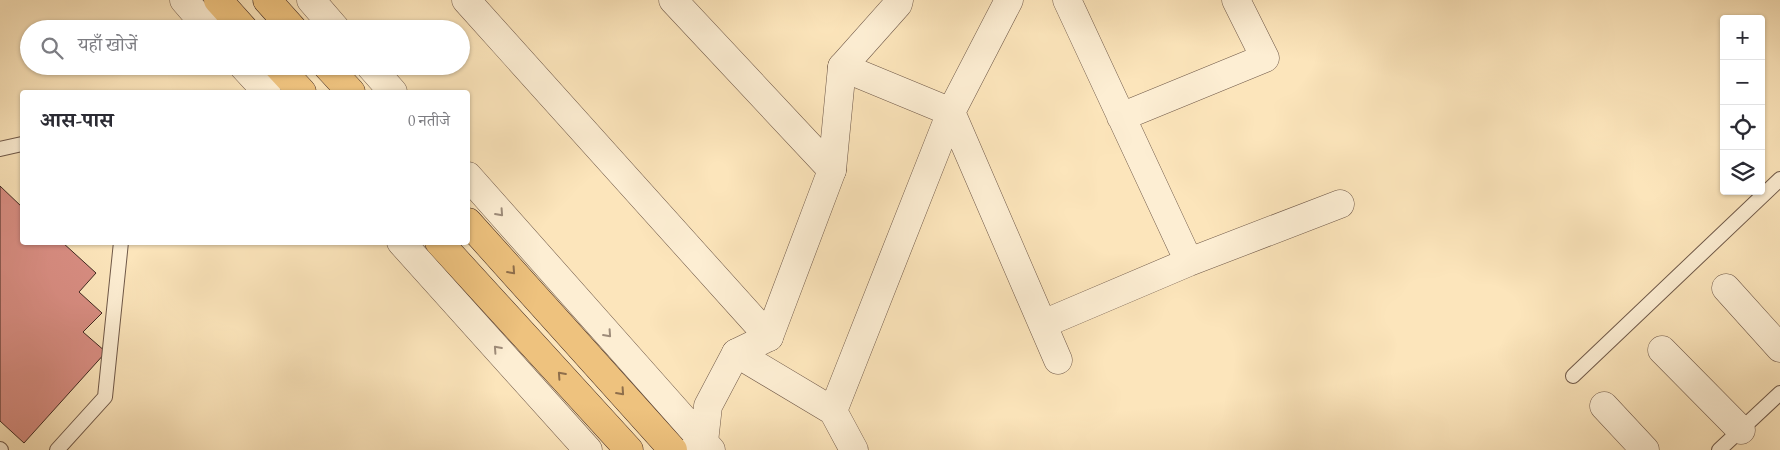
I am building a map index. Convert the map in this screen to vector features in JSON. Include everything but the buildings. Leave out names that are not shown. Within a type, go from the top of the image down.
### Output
[{"type":"highway","points":[[218,0],[236,20]]},
{"type":"highway","points":[[267,0],[285,20]]},
{"type":"highway","points":[[286,75],[300,90]]},
{"type":"highway","points":[[335,75],[349,90]]},
{"type":"highway","points":[[470,224],[673,450]]},
{"type":"highway","points":[[442,245],[629,450]]},
{"type":"street","points":[[184,0],[201,20]]},
{"type":"street","points":[[311,0],[328,20]]},
{"type":"street","points":[[466,0],[769,337]]},
{"type":"street","points":[[673,0],[832,170]]},
{"type":"street","points":[[833,411],[952,112],[1009,0]]},
{"type":"street","points":[[1121,117],[1265,58],[1236,0]]},
{"type":"street","points":[[703,447],[708,406],[736,353],[769,337],[832,170],[842,67],[897,1]]},
{"type":"street","points":[[1074,3],[1121,117],[1189,262]]},
{"type":"street","points":[[842,67],[952,112],[1058,360]]},
{"type":"street","points":[[251,75],[265,90]]},
{"type":"street","points":[[378,75],[391,90]]},
{"type":"street","points":[[470,178],[703,447]]},
{"type":"street","points":[[1043,324],[1189,262],[1340,204]]},
{"type":"street","points":[[404,245],[588,450]]},
{"type":"street","points":[[1726,288],[1780,348]]},
{"type":"street","points":[[1662,350],[1741,430]]},
{"type":"street","points":[[736,353],[833,411],[854,450]]},
{"type":"street","points":[[1604,406],[1645,450]]},
{"type":"lane","points":[[0,149],[20,144]]},
{"type":"lane","points":[[1573,376],[1780,180]]},
{"type":"lane","points":[[57,450],[105,397],[121,245]]},
{"type":"lane","points":[[1719,450],[1780,393]]}]
